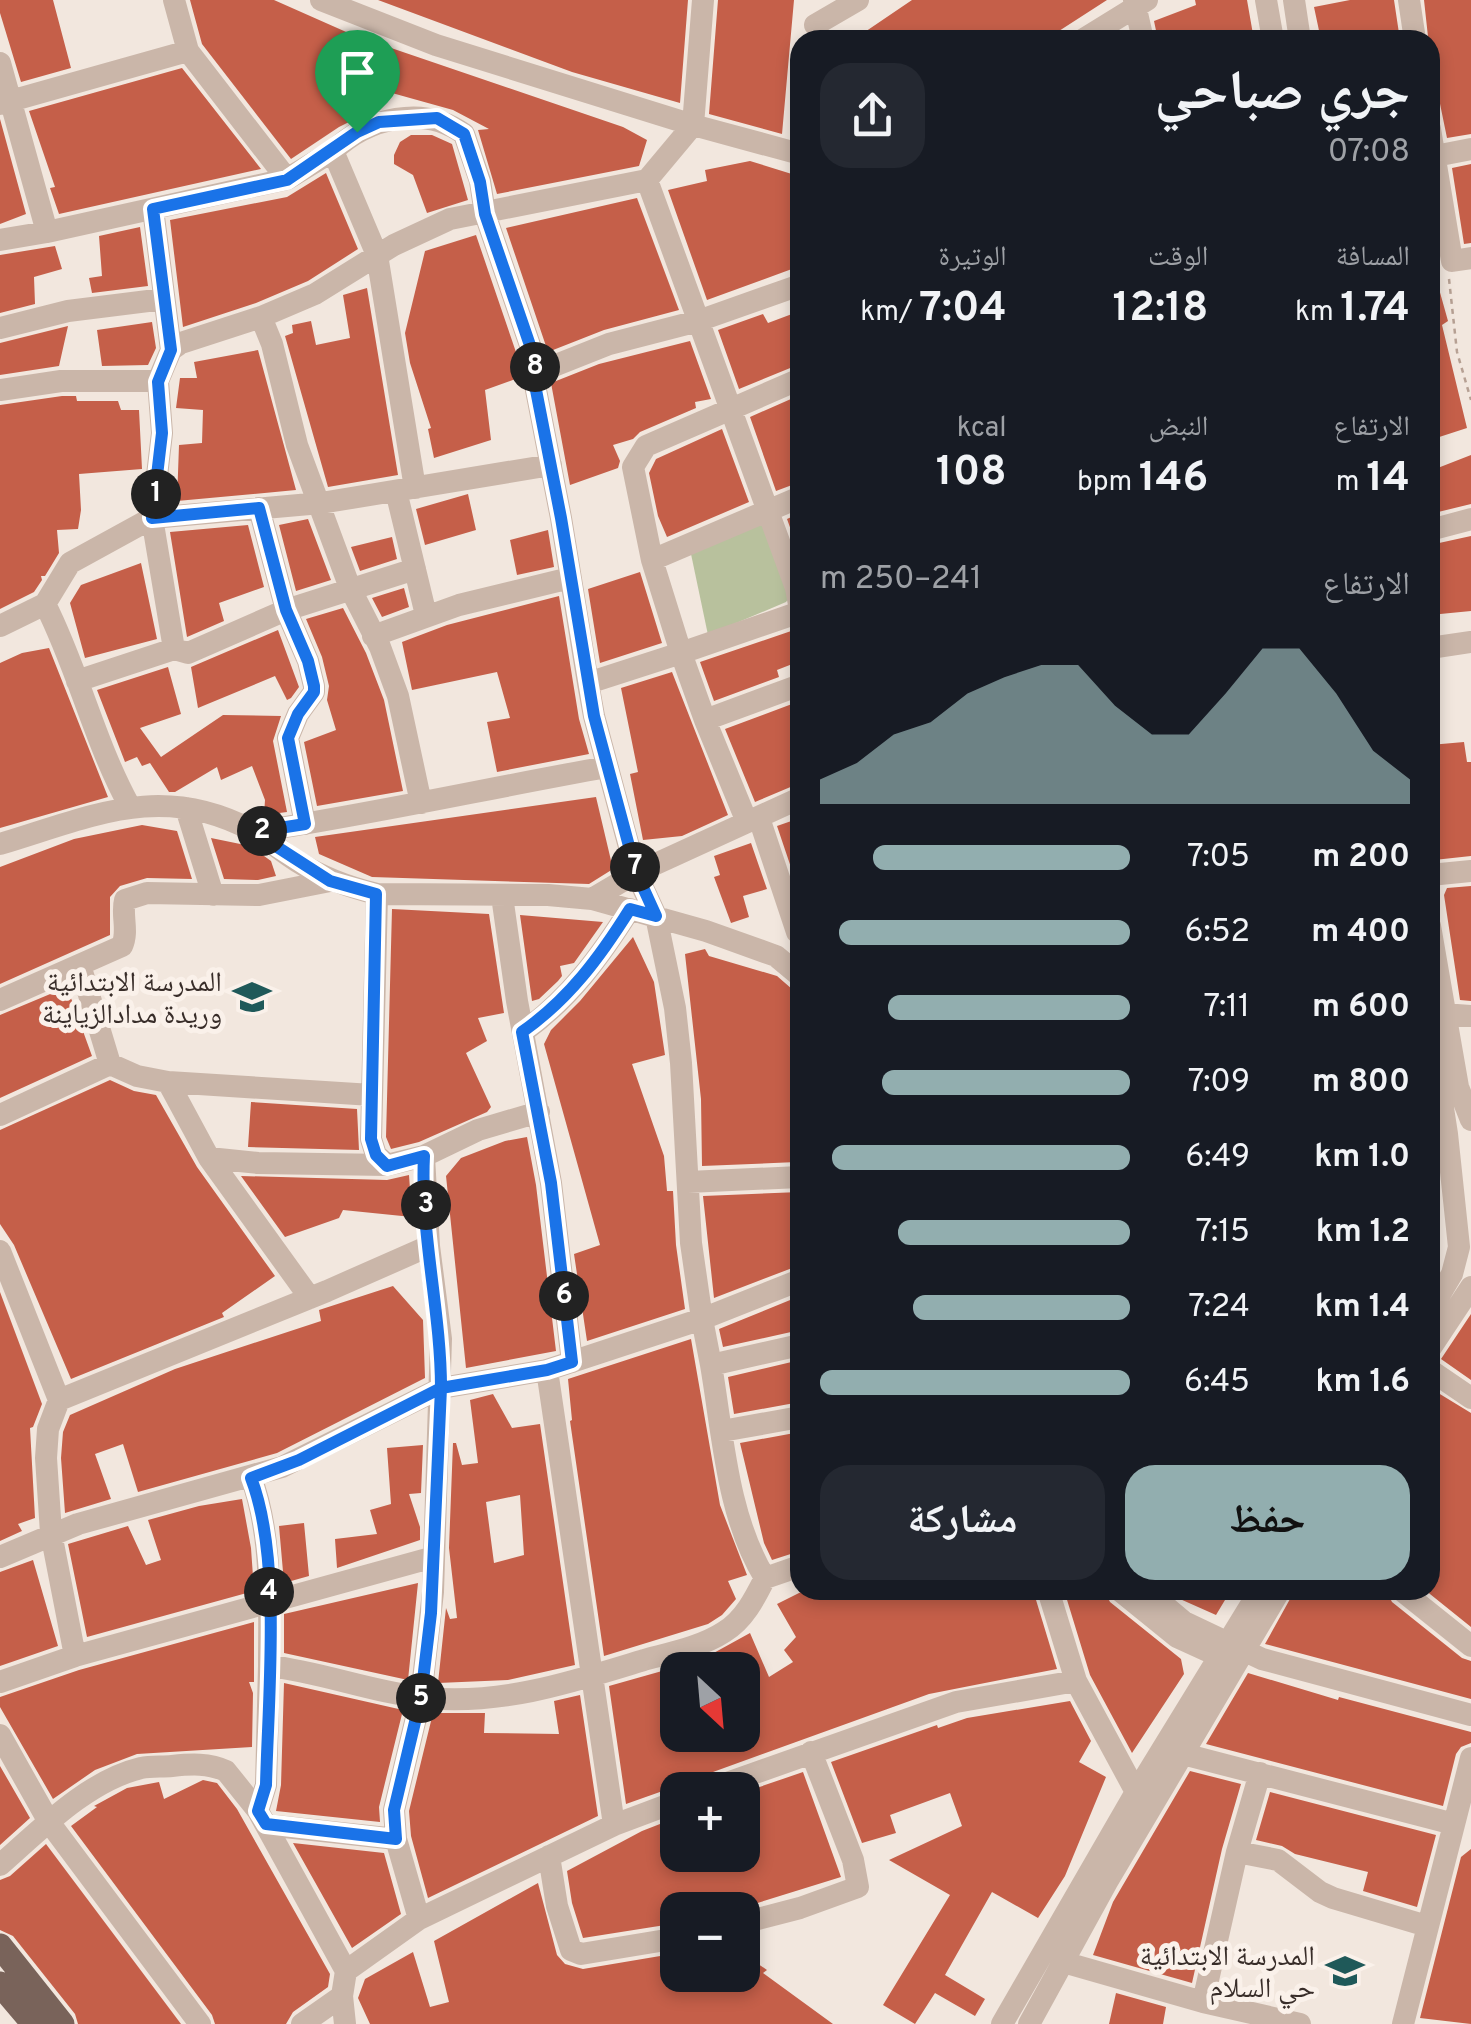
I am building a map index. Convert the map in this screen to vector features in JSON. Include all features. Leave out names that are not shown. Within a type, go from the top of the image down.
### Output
[{"type":"main road","points":[[0,1946],[62,2024]]},
{"type":"main road","points":[[0,1984],[34,2024]]},
{"type":"street","points":[[174,0],[188,50],[287,180]]},
{"type":"street","points":[[321,0],[356,6],[436,45],[790,151]]},
{"type":"street","points":[[171,350],[315,294],[376,255],[450,219],[648,180],[694,125],[703,0]]},
{"type":"street","points":[[814,30],[817,0]]},
{"type":"street","points":[[818,30],[858,0]]},
{"type":"street","points":[[1266,0],[1271,30]]},
{"type":"street","points":[[1294,0],[1298,30]]},
{"type":"street","points":[[1408,0],[1413,30]]},
{"type":"street","points":[[1097,30],[1139,2],[1142,30]]},
{"type":"street","points":[[5,103],[188,50]]},
{"type":"street","points":[[0,63],[5,103],[47,232]]},
{"type":"street","points":[[0,240],[287,180],[345,139],[379,122],[437,118],[464,134],[480,182],[485,214],[533,354],[588,683],[636,872],[656,916],[678,1036],[690,1243],[702,1319],[739,1519],[765,1578]]},
{"type":"street","points":[[1440,155],[1471,149]]},
{"type":"street","points":[[333,150],[376,255],[414,570],[426,615]]},
{"type":"street","points":[[648,180],[790,572]]},
{"type":"street","points":[[1440,192],[1452,245],[1461,259]]},
{"type":"street","points":[[153,209],[171,350],[158,382],[162,433],[152,518],[174,649]]},
{"type":"street","points":[[536,374],[609,344],[790,289]]},
{"type":"street","points":[[0,328],[58,313],[164,300]]},
{"type":"street","points":[[261,317],[280,372],[291,429],[350,588],[398,696],[421,803]]},
{"type":"street","points":[[0,390],[61,381],[158,382]]},
{"type":"street","points":[[790,382],[646,446],[633,468],[652,560],[705,720],[790,909]]},
{"type":"street","points":[[0,626],[44,604],[70,563],[152,518],[320,503],[551,466]]},
{"type":"street","points":[[652,560],[790,502]]},
{"type":"street","points":[[259,508],[286,610],[308,661],[314,686],[288,738],[305,824]]},
{"type":"street","points":[[1440,528],[1471,520]]},
{"type":"street","points":[[77,681],[174,649],[188,653],[286,610],[414,570]]},
{"type":"street","points":[[373,636],[426,615],[570,578]]},
{"type":"street","points":[[44,604],[62,639],[109,766],[129,805]]},
{"type":"street","points":[[588,683],[790,615]]},
{"type":"street","points":[[1440,647],[1471,642]]},
{"type":"street","points":[[705,720],[790,689]]},
{"type":"street","points":[[254,832],[607,767]]},
{"type":"street","points":[[592,899],[636,872],[790,803]]},
{"type":"street","points":[[0,844],[129,805],[186,808],[220,816],[254,832],[330,881],[376,894],[592,899],[776,956],[790,968]]},
{"type":"street","points":[[186,808],[212,895]]},
{"type":"street","points":[[1440,873],[1471,871]]},
{"type":"street","points":[[0,1000],[122,946],[125,900],[147,893],[259,895],[330,881]]},
{"type":"street","points":[[376,894],[373,1148],[387,1166]]},
{"type":"street","points":[[502,896],[522,1032],[551,1183],[572,1362]]},
{"type":"street","points":[[522,1032],[554,1008],[592,968],[630,909]]},
{"type":"street","points":[[776,956],[790,941]]},
{"type":"street","points":[[80,965],[110,1064],[132,1074],[168,1082],[372,1095]]},
{"type":"street","points":[[1440,1019],[1471,1016]]},
{"type":"street","points":[[1440,1032],[1471,1120]]},
{"type":"street","points":[[0,1116],[110,1064]]},
{"type":"street","points":[[168,1082],[208,1158],[310,1298]]},
{"type":"street","points":[[208,1158],[387,1166],[424,1156],[478,1130],[538,1112]]},
{"type":"street","points":[[1441,1132],[1471,1138]]},
{"type":"street","points":[[1440,1294],[1452,1274],[1459,1247],[1461,1182],[1441,1132]]},
{"type":"street","points":[[419,1919],[396,1839],[394,1810],[421,1697],[434,1557],[441,1339],[429,1246],[424,1156]]},
{"type":"street","points":[[688,1182],[790,1177]]},
{"type":"street","points":[[59,1400],[429,1246]]},
{"type":"street","points":[[0,1251],[59,1400],[46,1440],[52,1534],[75,1656]]},
{"type":"street","points":[[0,1557],[52,1534],[190,1492],[251,1478],[299,1460],[441,1388],[547,1370],[702,1319],[790,1284]]},
{"type":"street","points":[[1440,1334],[1471,1289]]},
{"type":"street","points":[[711,1365],[790,1348]]},
{"type":"street","points":[[547,1370],[614,1825]]},
{"type":"street","points":[[1440,1377],[1471,1398]]},
{"type":"street","points":[[722,1431],[790,1420]]},
{"type":"street","points":[[251,1478],[264,1518],[269,1603],[262,1818]]},
{"type":"street","points":[[0,1682],[75,1656],[434,1557]]},
{"type":"street","points":[[269,1666],[421,1697],[466,1700],[535,1693],[688,1647],[724,1632],[753,1602],[765,1578],[790,1569]]},
{"type":"street","points":[[1051,1600],[1076,1681],[1136,1792]]},
{"type":"street","points":[[1131,1600],[1177,1637],[1471,1715]]},
{"type":"street","points":[[1158,1600],[1184,1622],[1238,1654]]},
{"type":"street","points":[[1002,2024],[1184,1754],[1238,1654],[1257,1600]]},
{"type":"street","points":[[1028,2024],[1062,1962],[1136,1792],[1273,1600]]},
{"type":"street","points":[[1414,1600],[1471,1646]]},
{"type":"street","points":[[757,1772],[956,1702],[1076,1681]]},
{"type":"street","points":[[2,1746],[49,1822],[200,2024]]},
{"type":"street","points":[[760,1918],[858,1887],[853,1860],[812,1752]]},
{"type":"street","points":[[1184,1754],[1454,1824]]},
{"type":"street","points":[[1403,2024],[1471,1758]]},
{"type":"street","points":[[0,1865],[49,1822],[119,1777],[141,1768],[190,1764],[226,1771],[262,1818],[346,1971],[342,1996],[345,2024]]},
{"type":"street","points":[[1216,2012],[1238,1852],[1260,1773]]},
{"type":"street","points":[[346,1971],[419,1919],[614,1825],[660,1808]]},
{"type":"street","points":[[262,1818],[396,1839]]},
{"type":"street","points":[[1238,1852],[1278,1860],[1333,1898],[1427,1926]]},
{"type":"street","points":[[549,1856],[568,1944],[575,1953],[660,1941]]},
{"type":"street","points":[[1062,1962],[1216,2012],[1300,2024]]},
{"type":"street","points":[[302,2024],[342,1996]]},
{"type":"path","points":[[1461,259],[1448,280],[1457,352],[1471,400]]},
{"type":"green space","points":[[762,522],[790,582],[790,596],[786,602],[708,635],[691,554]]},
{"type":"building","points":[[0,0],[53,0],[71,68],[21,82],[0,13]]},
{"type":"building","points":[[190,0],[274,0],[353,35],[623,127],[647,140],[639,166],[497,194],[478,130],[489,129],[453,110],[392,93],[373,110],[291,159],[202,44]]},
{"type":"building","points":[[378,0],[688,0],[680,103],[572,72]]},
{"type":"building","points":[[718,0],[794,0],[782,134],[709,114]]},
{"type":"building","points":[[912,0],[1107,0],[1060,30],[868,30]]},
{"type":"building","points":[[1195,0],[1247,0],[1252,30],[1156,30],[1154,21],[1196,5]]},
{"type":"building","points":[[1350,0],[1394,0],[1398,30],[1319,30],[1314,7]]},
{"type":"building","points":[[1424,0],[1471,0],[1471,134],[1447,138],[1440,104],[1440,30],[1427,30]]},
{"type":"building","points":[[182,68],[261,169],[59,214],[50,188],[55,187],[29,111]]},
{"type":"building","points":[[0,119],[26,214],[0,224]]},
{"type":"building","points":[[411,135],[432,135],[452,144],[468,200],[427,213],[413,175],[394,164],[400,142]]},
{"type":"building","points":[[750,161],[790,173],[790,270],[707,300],[668,190],[707,181],[705,170]]},
{"type":"building","points":[[1471,164],[1471,243],[1464,244],[1452,168]]},
{"type":"building","points":[[326,173],[358,249],[308,281],[183,327],[170,220],[287,197]]},
{"type":"building","points":[[637,198],[679,310],[604,330],[548,352],[506,228]]},
{"type":"building","points":[[140,227],[148,286],[92,293],[89,278],[102,276],[99,236]]},
{"type":"building","points":[[476,235],[521,377],[485,390],[491,440],[434,458],[428,429],[431,428],[410,363],[405,333],[425,251]]},
{"type":"building","points":[[55,246],[62,269],[34,277],[35,304],[0,313],[0,255]]},
{"type":"building","points":[[367,288],[398,475],[328,487],[285,336],[293,333],[292,325],[311,321],[316,345],[350,338],[343,295]]},
{"type":"building","points":[[1440,292],[1448,321],[1442,325],[1467,428],[1440,437]]},
{"type":"building","points":[[763,314],[768,323],[790,315],[790,368],[739,389],[718,330]]},
{"type":"building","points":[[152,322],[156,348],[148,365],[102,366],[97,330]]},
{"type":"building","points":[[68,326],[59,366],[0,375],[0,343]]},
{"type":"building","points":[[690,341],[711,399],[695,402],[696,408],[613,445],[620,461],[618,468],[570,485],[551,383],[599,364]]},
{"type":"building","points":[[258,350],[296,490],[177,501],[179,445],[202,443],[203,410],[176,408],[180,378],[197,378],[194,362]]},
{"type":"building","points":[[76,396],[77,401],[118,401],[121,410],[139,410],[142,469],[79,474],[78,529],[57,530],[59,553],[34,592],[0,609],[0,405]]},
{"type":"building","points":[[790,399],[790,486],[776,491],[750,417]]},
{"type":"building","points":[[722,429],[749,502],[667,537],[649,473],[656,459]]},
{"type":"building","points":[[1471,455],[1471,504],[1440,512],[1440,467]]},
{"type":"building","points":[[468,494],[476,530],[425,545],[416,509]]},
{"type":"building","points":[[308,519],[331,580],[296,591],[279,525]]},
{"type":"building","points":[[248,525],[264,587],[219,603],[224,621],[187,637],[170,532]]},
{"type":"building","points":[[548,530],[554,567],[517,575],[510,540]]},
{"type":"building","points":[[1471,536],[1471,611],[1440,614],[1440,543]]},
{"type":"building","points":[[392,537],[397,559],[360,571],[351,547]]},
{"type":"building","points":[[141,563],[157,639],[85,658],[70,603],[81,585]]},
{"type":"building","points":[[640,572],[662,643],[600,663],[588,589]]},
{"type":"building","points":[[404,588],[409,607],[382,617],[372,598]]},
{"type":"building","points":[[559,596],[579,719],[589,754],[497,772],[487,722],[510,718],[497,672],[412,690],[402,642],[447,625]]},
{"type":"building","points":[[343,608],[384,700],[403,791],[317,806],[304,742],[336,730],[327,700],[329,686],[322,657],[306,619]]},
{"type":"building","points":[[278,630],[299,687],[291,698],[287,700],[275,676],[198,708],[191,667]]},
{"type":"building","points":[[790,631],[790,665],[777,670],[779,677],[714,701],[700,662]]},
{"type":"building","points":[[49,648],[108,797],[0,828],[0,663],[22,653]]},
{"type":"building","points":[[168,667],[181,714],[140,728],[161,757],[223,715],[281,716],[273,741],[287,812],[264,815],[265,800],[252,766],[221,780],[217,767],[169,792],[150,763],[142,766],[137,757],[125,762],[97,690]]},
{"type":"building","points":[[672,672],[728,815],[682,836],[643,840],[630,774],[638,772],[621,688]]},
{"type":"building","points":[[790,705],[790,787],[755,802],[725,729]]},
{"type":"building","points":[[1464,742],[1467,762],[1471,762],[1471,856],[1440,859],[1440,744]]},
{"type":"building","points":[[596,797],[613,869],[589,884],[372,877],[319,854],[315,837]]},
{"type":"building","points":[[790,821],[790,864],[777,826]]},
{"type":"building","points":[[142,825],[177,831],[192,879],[147,878],[120,886],[110,897],[110,935],[0,984],[0,867],[74,839]]},
{"type":"building","points":[[211,838],[250,846],[271,861],[276,876],[224,879]]},
{"type":"building","points":[[751,843],[767,889],[743,896],[749,917],[731,923],[714,877],[720,875],[714,856]]},
{"type":"building","points":[[1471,886],[1471,1001],[1460,1000],[1444,895],[1447,888]]},
{"type":"building","points":[[392,909],[489,914],[504,1013],[478,1018],[487,1041],[466,1053],[491,1107],[487,1112],[419,1142],[391,1149],[386,1137]]},
{"type":"building","points":[[520,915],[603,922],[574,963],[560,966],[562,976],[558,981],[532,1001]]},
{"type":"building","points":[[633,937],[654,982],[665,1055],[632,1064],[664,1156],[667,1191],[673,1191],[685,1309],[587,1341],[574,1254],[600,1245],[544,1044],[551,1030]]},
{"type":"building","points":[[705,949],[709,956],[777,976],[790,987],[790,1162],[702,1166],[701,1099],[685,954]]},
{"type":"building","points":[[67,987],[92,1056],[0,1098],[0,1015]]},
{"type":"building","points":[[110,1080],[134,1091],[156,1095],[197,1167],[275,1276],[222,1313],[224,1317],[71,1379],[14,1245],[0,1224],[0,1130]]},
{"type":"building","points":[[251,1102],[357,1109],[359,1150],[248,1147]]},
{"type":"building","points":[[527,1137],[556,1351],[466,1368],[446,1176],[461,1158]]},
{"type":"building","points":[[409,1175],[412,1217],[343,1210],[339,1218],[285,1237],[241,1176],[387,1180]]},
{"type":"building","points":[[790,1192],[790,1269],[714,1298],[703,1196]]},
{"type":"building","points":[[393,1286],[423,1320],[425,1378],[277,1453],[138,1492],[123,1444],[95,1454],[111,1499],[65,1513],[61,1458],[63,1432],[70,1415],[175,1369],[321,1321],[319,1310]]},
{"type":"building","points":[[0,1292],[42,1404],[30,1428],[35,1518],[18,1524],[22,1531],[0,1541]]},
{"type":"building","points":[[790,1300],[790,1332],[723,1347],[719,1329]]},
{"type":"building","points":[[1471,1314],[1471,1380],[1441,1359]]},
{"type":"building","points":[[691,1339],[720,1505],[747,1575],[728,1581],[736,1599],[708,1624],[604,1656],[570,1421],[568,1379]]},
{"type":"building","points":[[790,1362],[790,1404],[734,1414],[728,1377]]},
{"type":"building","points":[[493,1394],[512,1428],[540,1424],[575,1665],[508,1680],[438,1683],[446,1608],[450,1619],[457,1618],[449,1548],[453,1443],[462,1465],[478,1463],[470,1400]],"holes":[[[520,1495],[524,1555],[494,1563],[486,1502]]]},
{"type":"building","points":[[1440,1394],[1471,1413],[1471,1627],[1437,1600]]},
{"type":"building","points":[[790,1434],[790,1554],[772,1560],[764,1543],[740,1443]]},
{"type":"building","points":[[423,1445],[421,1493],[409,1494],[420,1527],[420,1540],[337,1568],[335,1539],[377,1534],[370,1510],[391,1504],[387,1448]]},
{"type":"building","points":[[242,1499],[254,1591],[87,1637],[68,1544],[128,1526],[146,1565],[161,1560],[148,1520]]},
{"type":"building","points":[[304,1523],[309,1576],[284,1583],[279,1526]]},
{"type":"building","points":[[33,1560],[58,1646],[0,1666],[0,1572]]},
{"type":"building","points":[[418,1583],[408,1680],[284,1653],[284,1614]]},
{"type":"building","points":[[790,1598],[1036,1600],[1057,1669],[929,1694],[713,1772],[660,1772],[660,1792],[626,1804],[609,1686],[660,1672],[660,1752],[760,1752],[760,1656],[769,1677],[793,1662],[784,1650],[796,1637],[777,1604]]},
{"type":"building","points":[[1067,1600],[1109,1600],[1181,1659],[1184,1674],[1132,1753],[1090,1675]]},
{"type":"building","points":[[1182,1600],[1225,1600],[1216,1615]]},
{"type":"building","points":[[1289,1600],[1391,1600],[1462,1658],[1471,1661],[1471,1699],[1265,1644]]},
{"type":"building","points":[[254,1622],[254,1682],[249,1682],[253,1693],[252,1747],[137,1754],[95,1770],[53,1799],[0,1707],[0,1697],[79,1670]]},
{"type":"building","points":[[750,1633],[758,1652],[716,1652]]},
{"type":"building","points":[[1248,1673],[1338,1700],[1339,1697],[1471,1732],[1471,1743],[1456,1754],[1443,1806],[1206,1744]]},
{"type":"building","points":[[284,1683],[403,1710],[379,1807],[380,1822],[276,1811],[281,1785]]},
{"type":"building","points":[[580,1695],[598,1816],[428,1898],[411,1836],[409,1811],[433,1713],[485,1713],[484,1733],[559,1734],[554,1701]]},
{"type":"building","points":[[1070,1701],[1091,1741],[1079,1762],[1106,1777],[1065,1876],[1038,1918],[992,1892],[945,1975],[985,1999],[975,2016],[935,1993],[915,2024],[883,2005],[950,1895],[889,1860],[962,1826],[950,1793],[890,1815],[896,1833],[862,1843],[831,1762],[937,1725],[938,1728],[967,1718]]},
{"type":"building","points":[[0,1766],[30,1818],[0,1845]]},
{"type":"building","points":[[1190,1771],[1241,1784],[1192,1983],[1093,1955],[1113,1902]]},
{"type":"building","points":[[803,1772],[841,1877],[760,1902],[760,1892],[660,1892],[660,1926],[583,1938],[567,1871],[660,1824],[660,1872],[760,1872],[760,1787]]},
{"type":"building","points":[[203,1780],[217,1783],[237,1809],[330,1974],[328,1987],[293,2012],[286,2024],[215,2024],[71,1826],[97,1807],[94,1806],[127,1788],[159,1782],[164,1799]]},
{"type":"building","points":[[1270,1792],[1436,1835],[1417,1907],[1363,1891],[1368,1872],[1256,1840]]},
{"type":"building","points":[[293,1843],[384,1853],[401,1914],[352,1948]]},
{"type":"building","points":[[46,1844],[181,2024],[78,2024],[75,2014],[13,1936],[0,1930],[0,1880],[10,1876]]},
{"type":"building","points":[[1471,1849],[1471,2024],[1420,2018],[1461,1857]]},
{"type":"building","points":[[538,1883],[557,1955],[565,1964],[583,1969],[660,1956],[660,1992],[760,1992],[760,1965],[767,1970],[763,1973],[833,2024],[370,2024],[358,1998],[365,1979],[413,1952],[430,2007],[449,2002],[434,1941]]},
{"type":"building","points":[[1116,1993],[1166,2007],[1163,2024],[1109,2024]]},
{"type":"place","name":"المدرسة الابتدائية وريدة مدادالزياينة","points":[[252,997]]},
{"type":"place","name":"المدرسة الابتدائية حي السلام","points":[[1345,1971]]},
{"type":"route","points":[[357,132],[287,180],[153,209],[171,350],[158,382],[162,433],[152,518],[259,508],[286,610],[308,661],[314,692],[298,714],[288,738],[305,824],[254,832],[330,881],[376,894],[371,1139],[376,1155],[387,1166],[424,1156],[429,1246],[441,1339],[441,1388],[299,1460],[251,1478],[264,1518],[269,1603],[266,1785],[258,1811],[266,1824],[396,1839],[394,1810],[421,1697],[431,1613],[441,1388],[572,1362],[551,1183],[522,1032],[554,1008],[592,968],[630,909],[656,916],[636,872],[594,716],[536,390],[533,354],[485,214],[480,182],[464,134],[437,118],[379,122],[357,132]]}]
